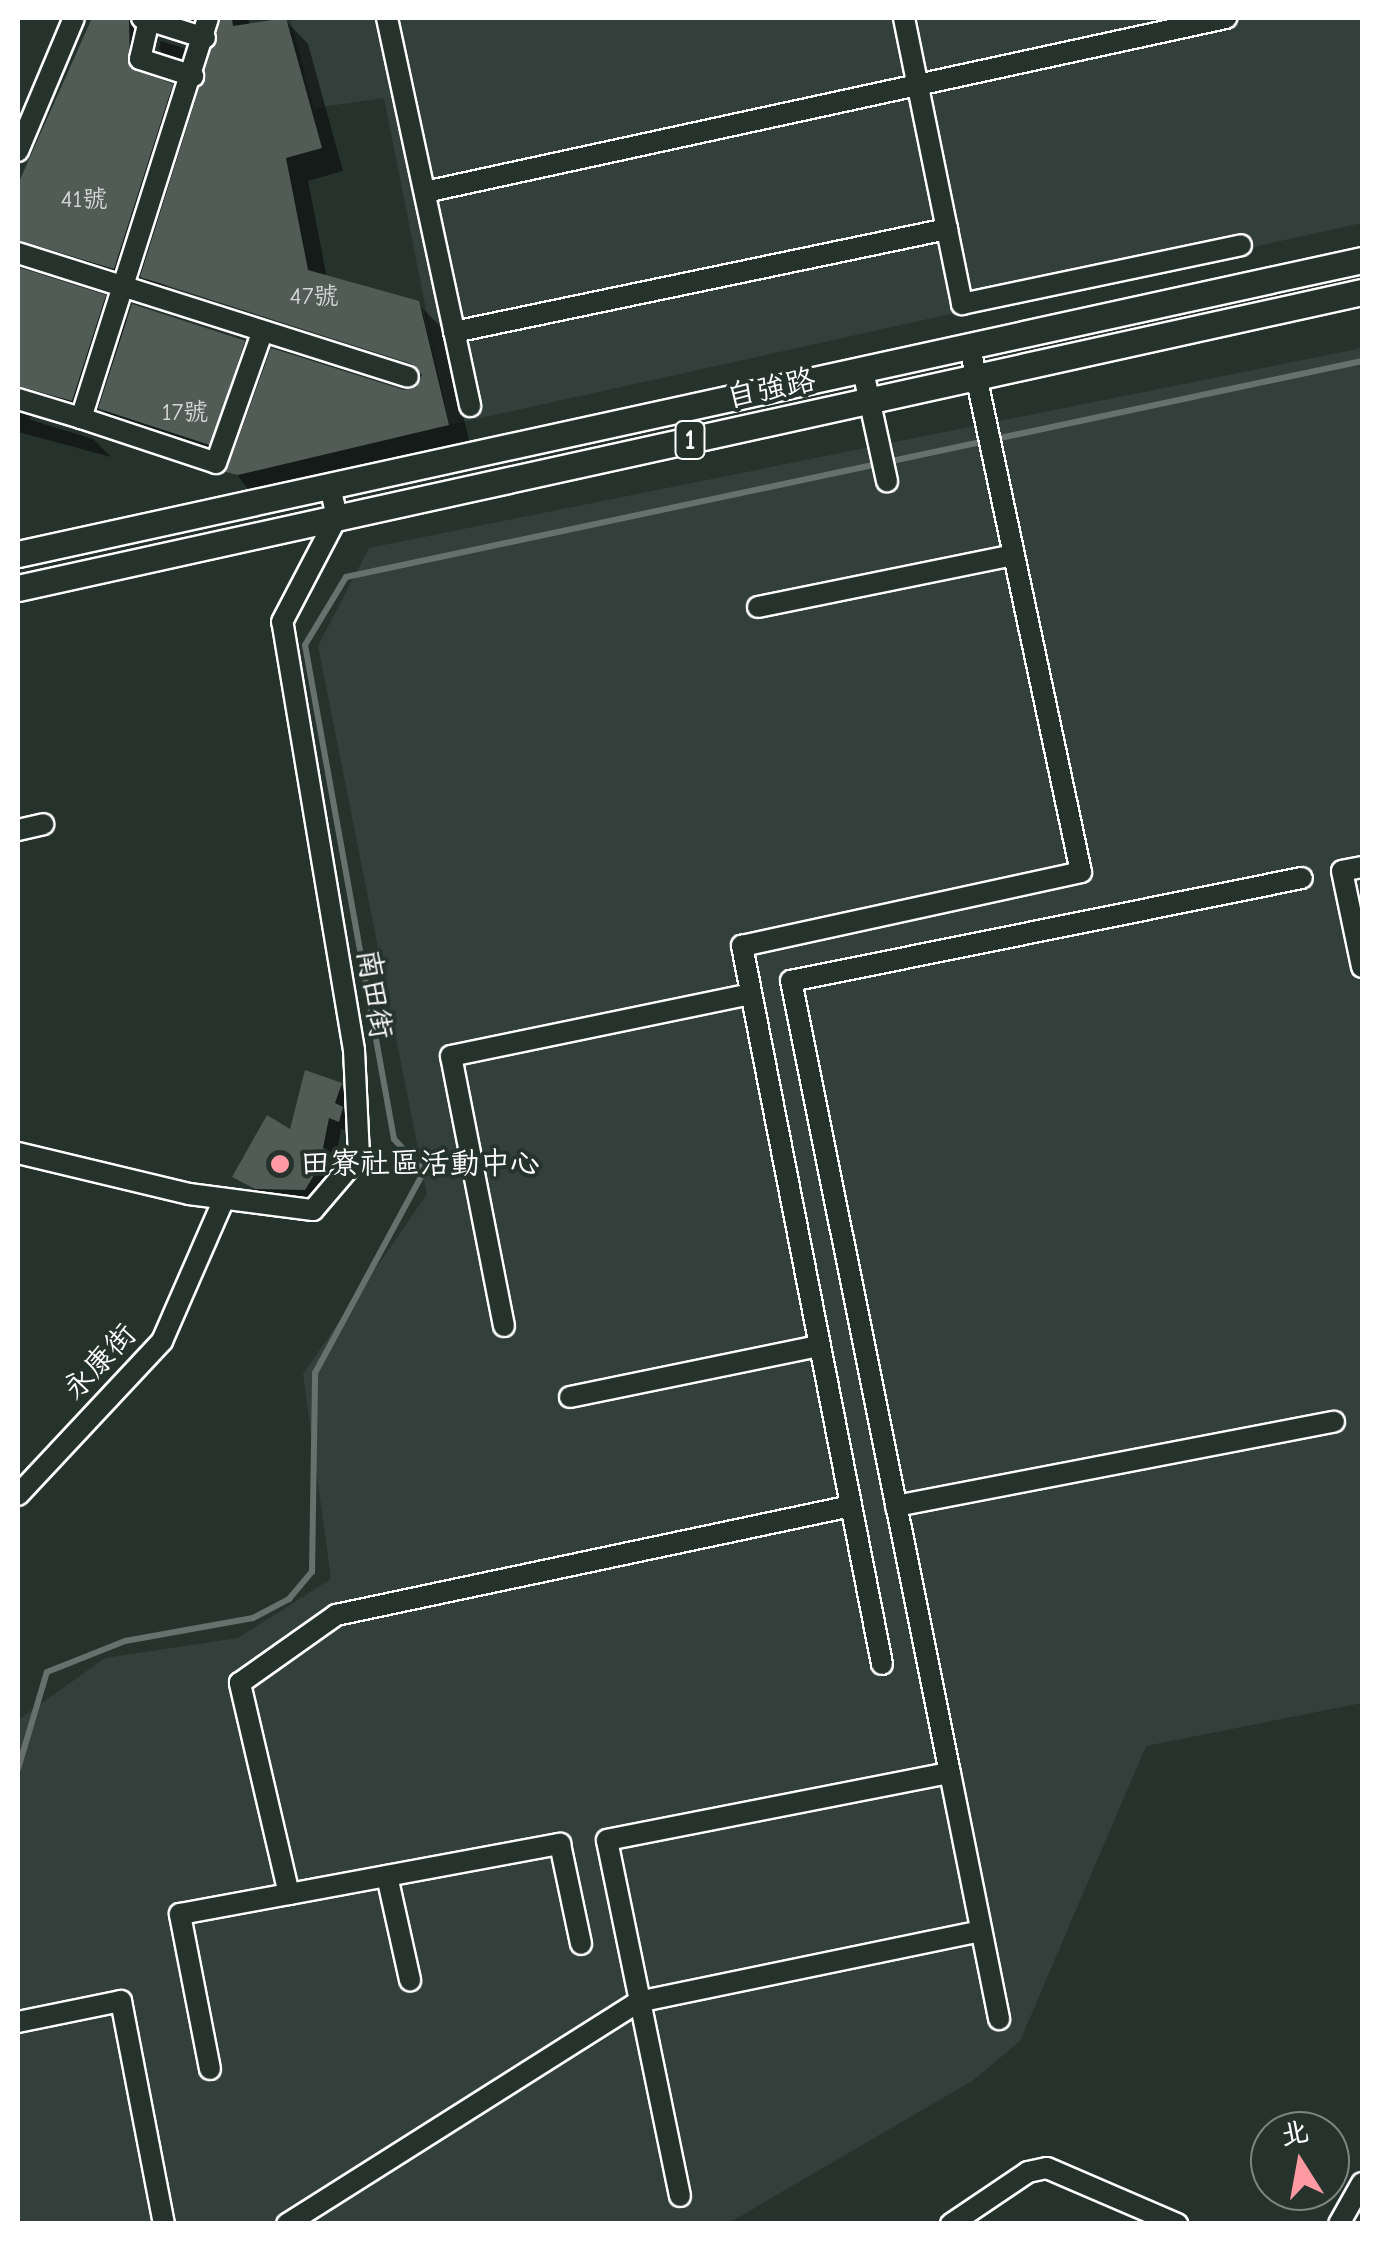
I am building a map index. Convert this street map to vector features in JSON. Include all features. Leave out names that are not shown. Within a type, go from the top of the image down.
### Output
[{"type":"main road","name":"自強路","points":[[18,554],[1362,260]]},
{"type":"main road","name":"自強路","points":[[18,588],[1362,292]]},
{"type":"street","points":[[18,151],[74,18]]},
{"type":"street","points":[[387,18],[470,406]]},
{"type":"street","points":[[904,18],[962,304],[1241,245]]},
{"type":"street","points":[[424,192],[1226,18]]},
{"type":"street","points":[[81,418],[193,76],[206,28],[145,19],[140,58],[193,76]]},
{"type":"street","points":[[454,332],[947,229]]},
{"type":"street","points":[[18,253],[408,377]]},
{"type":"street","points":[[18,399],[216,462],[262,333]]},
{"type":"street","points":[[882,1664],[742,946],[1081,872],[970,347]]},
{"type":"street","points":[[863,371],[887,481]]},
{"type":"street","points":[[330,487],[337,517]]},
{"type":"street","name":"南田街","points":[[18,1154],[224,1198],[314,1210],[359,1156],[354,1050],[282,622],[337,517]]},
{"type":"street","points":[[758,607],[1014,555]]},
{"type":"street","points":[[18,830],[44,824]]},
{"type":"street","points":[[1362,867],[1342,871],[1362,966]]},
{"type":"street","points":[[999,2019],[792,981],[1302,878]]},
{"type":"street","points":[[504,1326],[451,1056],[751,994]]},
{"type":"street","name":"永康街","points":[[18,1495],[162,1341],[224,1198]]},
{"type":"street","points":[[570,1397],[819,1346]]},
{"type":"street","points":[[896,1506],[1334,1422]]},
{"type":"street","points":[[289,1894],[240,1682],[336,1616],[851,1506]]},
{"type":"street","points":[[680,2196],[607,1840],[950,1774]]},
{"type":"street","points":[[210,2068],[180,1914],[560,1844],[581,1944]]},
{"type":"street","points":[[387,1876],[410,1980]]},
{"type":"street","points":[[286,2224],[638,2002],[980,1931]]},
{"type":"street","points":[[18,2022],[121,2001],[164,2224]]},
{"type":"street","points":[[951,2224],[1028,2172],[1047,2168],[1177,2224]]},
{"type":"street","points":[[1339,2224],[1362,2183]]},
{"type":"shaded area","points":[[290,18],[1362,18],[1362,223],[449,425],[384,98],[314,108]]},
{"type":"shaded area","points":[[1362,348],[1362,1703],[1146,1746],[1020,2041],[972,2081],[727,2224],[18,2223],[18,1720],[105,1658],[238,1638],[331,1579],[303,1374],[427,1194],[318,646],[369,548]]},
{"type":"building","points":[[92,18],[129,18],[130,68],[173,84],[114,269],[18,240],[18,184]]},
{"type":"building","points":[[221,18],[232,18],[233,26],[286,18],[322,148],[286,158],[308,270],[419,301],[449,425],[238,475],[226,472],[271,348],[404,390],[416,388],[422,375],[412,364],[140,277]]},
{"type":"building","points":[[18,267],[106,295],[72,401],[18,386]]},
{"type":"building","points":[[132,304],[245,341],[211,445],[98,409]]},
{"type":"building","name":"田寮社區活動中心","points":[[305,1070],[342,1083],[335,1103],[343,1107],[339,1122],[329,1118],[323,1148],[329,1151],[305,1190],[255,1189],[232,1177],[267,1115],[290,1129]]},
{"type":"waterway","points":[[18,1769],[47,1672],[125,1641],[253,1618],[289,1599],[312,1572],[315,1373],[424,1171],[394,1139],[305,645],[346,577],[1362,361]]},
{"type":"place","name":"田寮社區活動中心","points":[[280,1164]]}]
